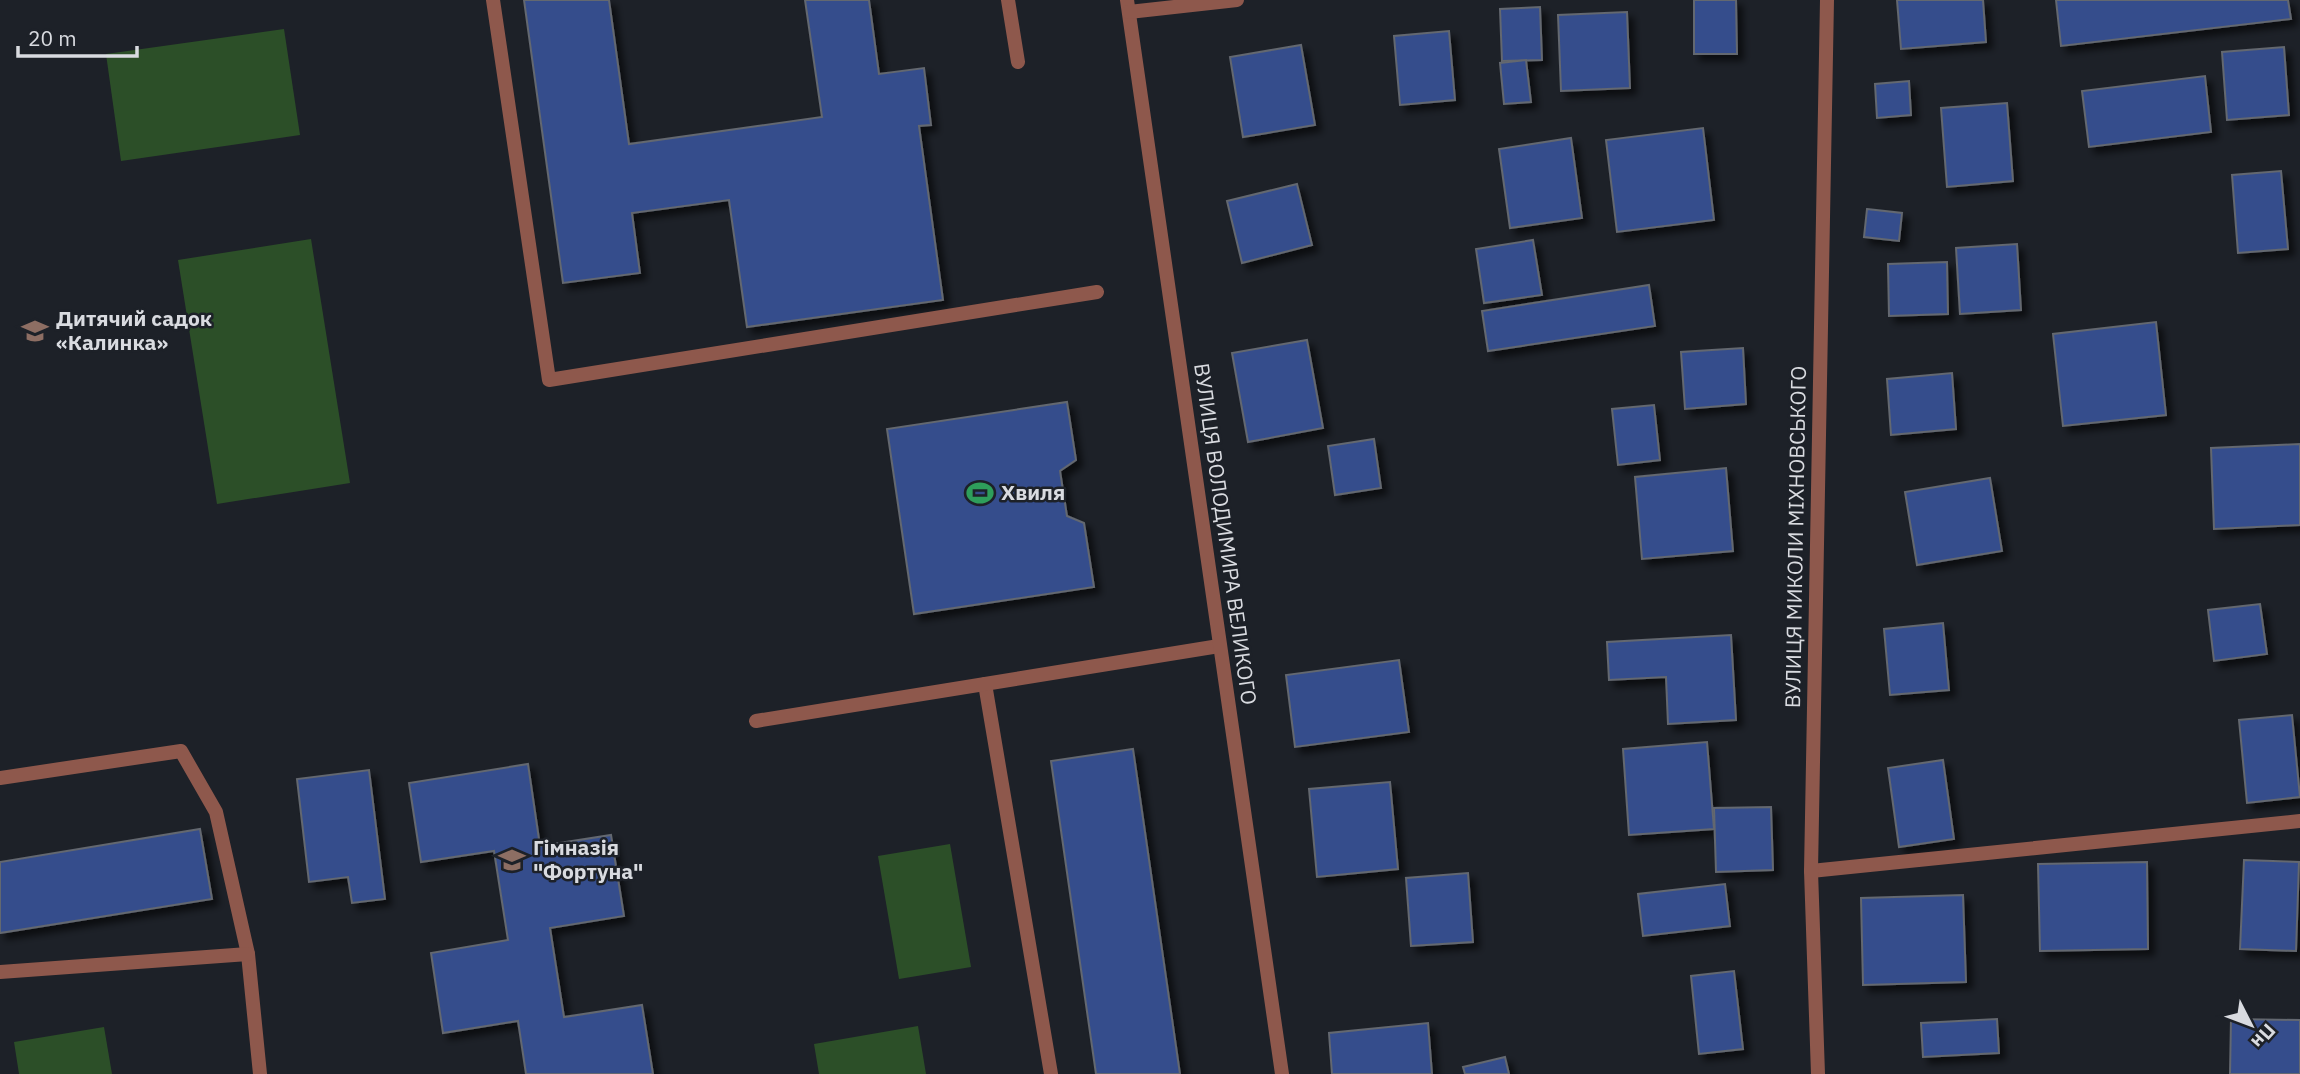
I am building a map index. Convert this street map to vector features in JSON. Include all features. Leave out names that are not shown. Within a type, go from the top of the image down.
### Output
[{"type":"street","points":[[493,0],[549,380],[1097,292]]},
{"type":"street","points":[[1008,0],[1018,62]]},
{"type":"street","points":[[1128,6],[1237,0]]},
{"type":"street","name":"ВУЛИЦЯ МИКОЛИ МІХНОВСЬКОГО","points":[[1818,1074],[1811,871],[1827,0]]},
{"type":"street","name":"ВУЛИЦЯ ВОЛОДИМИРА ВЕЛИКОГО","points":[[1128,6],[1282,1074]]},
{"type":"street","points":[[755,721],[1219,646]]},
{"type":"street","points":[[985,684],[1051,1074]]},
{"type":"street","points":[[0,778],[181,751],[216,812],[248,954],[260,1074]]},
{"type":"street","points":[[1811,871],[2300,821]]},
{"type":"street","points":[[0,972],[248,954]]},
{"type":"green space","points":[[284,29],[300,135],[121,161],[106,54]]},
{"type":"green space","points":[[311,239],[350,483],[217,504],[178,260]]},
{"type":"green space","points":[[950,844],[971,967],[899,979],[878,856]]},
{"type":"green space","points":[[918,1026],[926,1074],[819,1074],[814,1044]]},
{"type":"green space","points":[[104,1027],[112,1074],[19,1074],[14,1042]]},
{"type":"building","points":[[524,0],[609,0],[629,144],[822,117],[805,0],[869,0],[879,74],[924,68],[931,125],[919,126],[943,300],[747,327],[729,200],[632,213],[640,273],[563,283]]},
{"type":"building","points":[[1694,0],[1736,0],[1737,54],[1694,54]]},
{"type":"building","points":[[1897,0],[1983,0],[1986,42],[1901,49]]},
{"type":"building","points":[[2056,0],[2288,0],[2291,19],[2061,46]]},
{"type":"building","points":[[1540,7],[1542,60],[1502,61],[1500,9]]},
{"type":"building","points":[[1627,12],[1630,88],[1561,91],[1558,15]]},
{"type":"building","points":[[1449,31],[1455,100],[1400,105],[1394,36]]},
{"type":"building","points":[[1301,45],[1315,125],[1243,137],[1230,57]]},
{"type":"building","points":[[2284,47],[2289,115],[2227,120],[2222,52]]},
{"type":"building","points":[[1526,60],[1531,102],[1504,104],[1500,63]]},
{"type":"building","points":[[2205,76],[2211,132],[2089,147],[2082,91]]},
{"type":"building","points":[[1909,81],[1911,115],[1877,118],[1875,84]]},
{"type":"building","points":[[2007,103],[2013,181],[1947,187],[1941,108]]},
{"type":"building","points":[[1703,128],[1714,220],[1617,232],[1606,140]]},
{"type":"building","points":[[1571,138],[1582,218],[1510,228],[1499,149]]},
{"type":"building","points":[[2281,171],[2288,249],[2238,253],[2232,175]]},
{"type":"building","points":[[1297,184],[1312,245],[1242,263],[1227,201]]},
{"type":"building","points":[[1867,209],[1902,213],[1899,241],[1864,237]]},
{"type":"building","points":[[1533,240],[1542,295],[1484,303],[1476,249]]},
{"type":"building","points":[[2017,244],[2021,310],[1960,314],[1956,248]]},
{"type":"building","points":[[1947,262],[1948,314],[1889,316],[1888,264]]},
{"type":"building","points":[[1649,285],[1655,326],[1488,351],[1482,311]]},
{"type":"building","points":[[2156,322],[2166,415],[2063,426],[2053,334]]},
{"type":"building","points":[[1307,340],[1323,428],[1248,442],[1232,353]]},
{"type":"building","points":[[1743,348],[1746,404],[1685,409],[1681,352]]},
{"type":"building","points":[[1952,373],[1956,429],[1891,435],[1887,379]]},
{"type":"building","name":"Хвиля","points":[[1067,402],[1076,460],[1060,471],[1067,516],[1084,523],[1094,587],[914,614],[887,429]]},
{"type":"building","points":[[1654,405],[1660,460],[1618,465],[1612,409]]},
{"type":"building","points":[[1374,439],[1381,488],[1335,495],[1328,446]]},
{"type":"building","points":[[2300,444],[2300,525],[2214,529],[2211,448]]},
{"type":"building","points":[[1726,468],[1733,551],[1642,559],[1635,477]]},
{"type":"building","points":[[1990,478],[2002,551],[1917,565],[1905,492]]},
{"type":"building","points":[[2260,604],[2267,654],[2214,661],[2208,610]]},
{"type":"building","points":[[1943,623],[1949,690],[1890,695],[1884,629]]},
{"type":"building","points":[[1731,635],[1736,720],[1668,724],[1666,677],[1609,680],[1607,642]]},
{"type":"building","points":[[1399,660],[1409,732],[1295,747],[1286,675]]},
{"type":"building","points":[[2292,715],[2300,797],[2247,803],[2239,720]]},
{"type":"building","points":[[1707,742],[1714,829],[1629,835],[1623,749]]},
{"type":"building","points":[[1133,749],[1180,1074],[1096,1074],[1051,761]]},
{"type":"building","points":[[1943,760],[1954,839],[1899,847],[1888,768]]},
{"type":"building","points":[[528,764],[540,846],[611,835],[624,916],[550,928],[564,1017],[642,1005],[653,1074],[526,1074],[518,1021],[443,1033],[431,953],[508,940],[494,851],[421,862],[409,783]]},
{"type":"building","points":[[369,770],[385,899],[352,903],[348,877],[309,882],[297,779]]},
{"type":"building","points":[[1390,782],[1398,869],[1317,877],[1309,789]]},
{"type":"building","points":[[1771,807],[1773,870],[1716,872],[1714,808]]},
{"type":"building","points":[[200,829],[212,899],[0,933],[0,862]]},
{"type":"building","points":[[2244,860],[2299,862],[2296,951],[2240,949]]},
{"type":"building","points":[[2147,862],[2148,949],[2040,951],[2038,864]]},
{"type":"building","points":[[1468,873],[1473,942],[1411,946],[1406,878]]},
{"type":"building","points":[[1725,884],[1730,926],[1643,936],[1638,894]]},
{"type":"building","points":[[1963,895],[1966,982],[1863,985],[1861,898]]},
{"type":"building","points":[[1734,971],[1743,1049],[1699,1054],[1691,976]]},
{"type":"building","points":[[1997,1019],[1999,1053],[1923,1057],[1921,1023]]},
{"type":"building","points":[[2231,1019],[2300,1020],[2300,1074],[2230,1074]]},
{"type":"building","points":[[1428,1023],[1432,1074],[1332,1074],[1329,1033]]},
{"type":"building","points":[[1505,1057],[1509,1074],[1465,1074],[1463,1067]]},
{"type":"place","name":"Дитячий садок «Калинка»","points":[[35,331]]},
{"type":"place","name":"Хвиля","points":[[980,493]]},
{"type":"place","name":"Гімназія \"Фортуна\"","points":[[512,860]]}]
